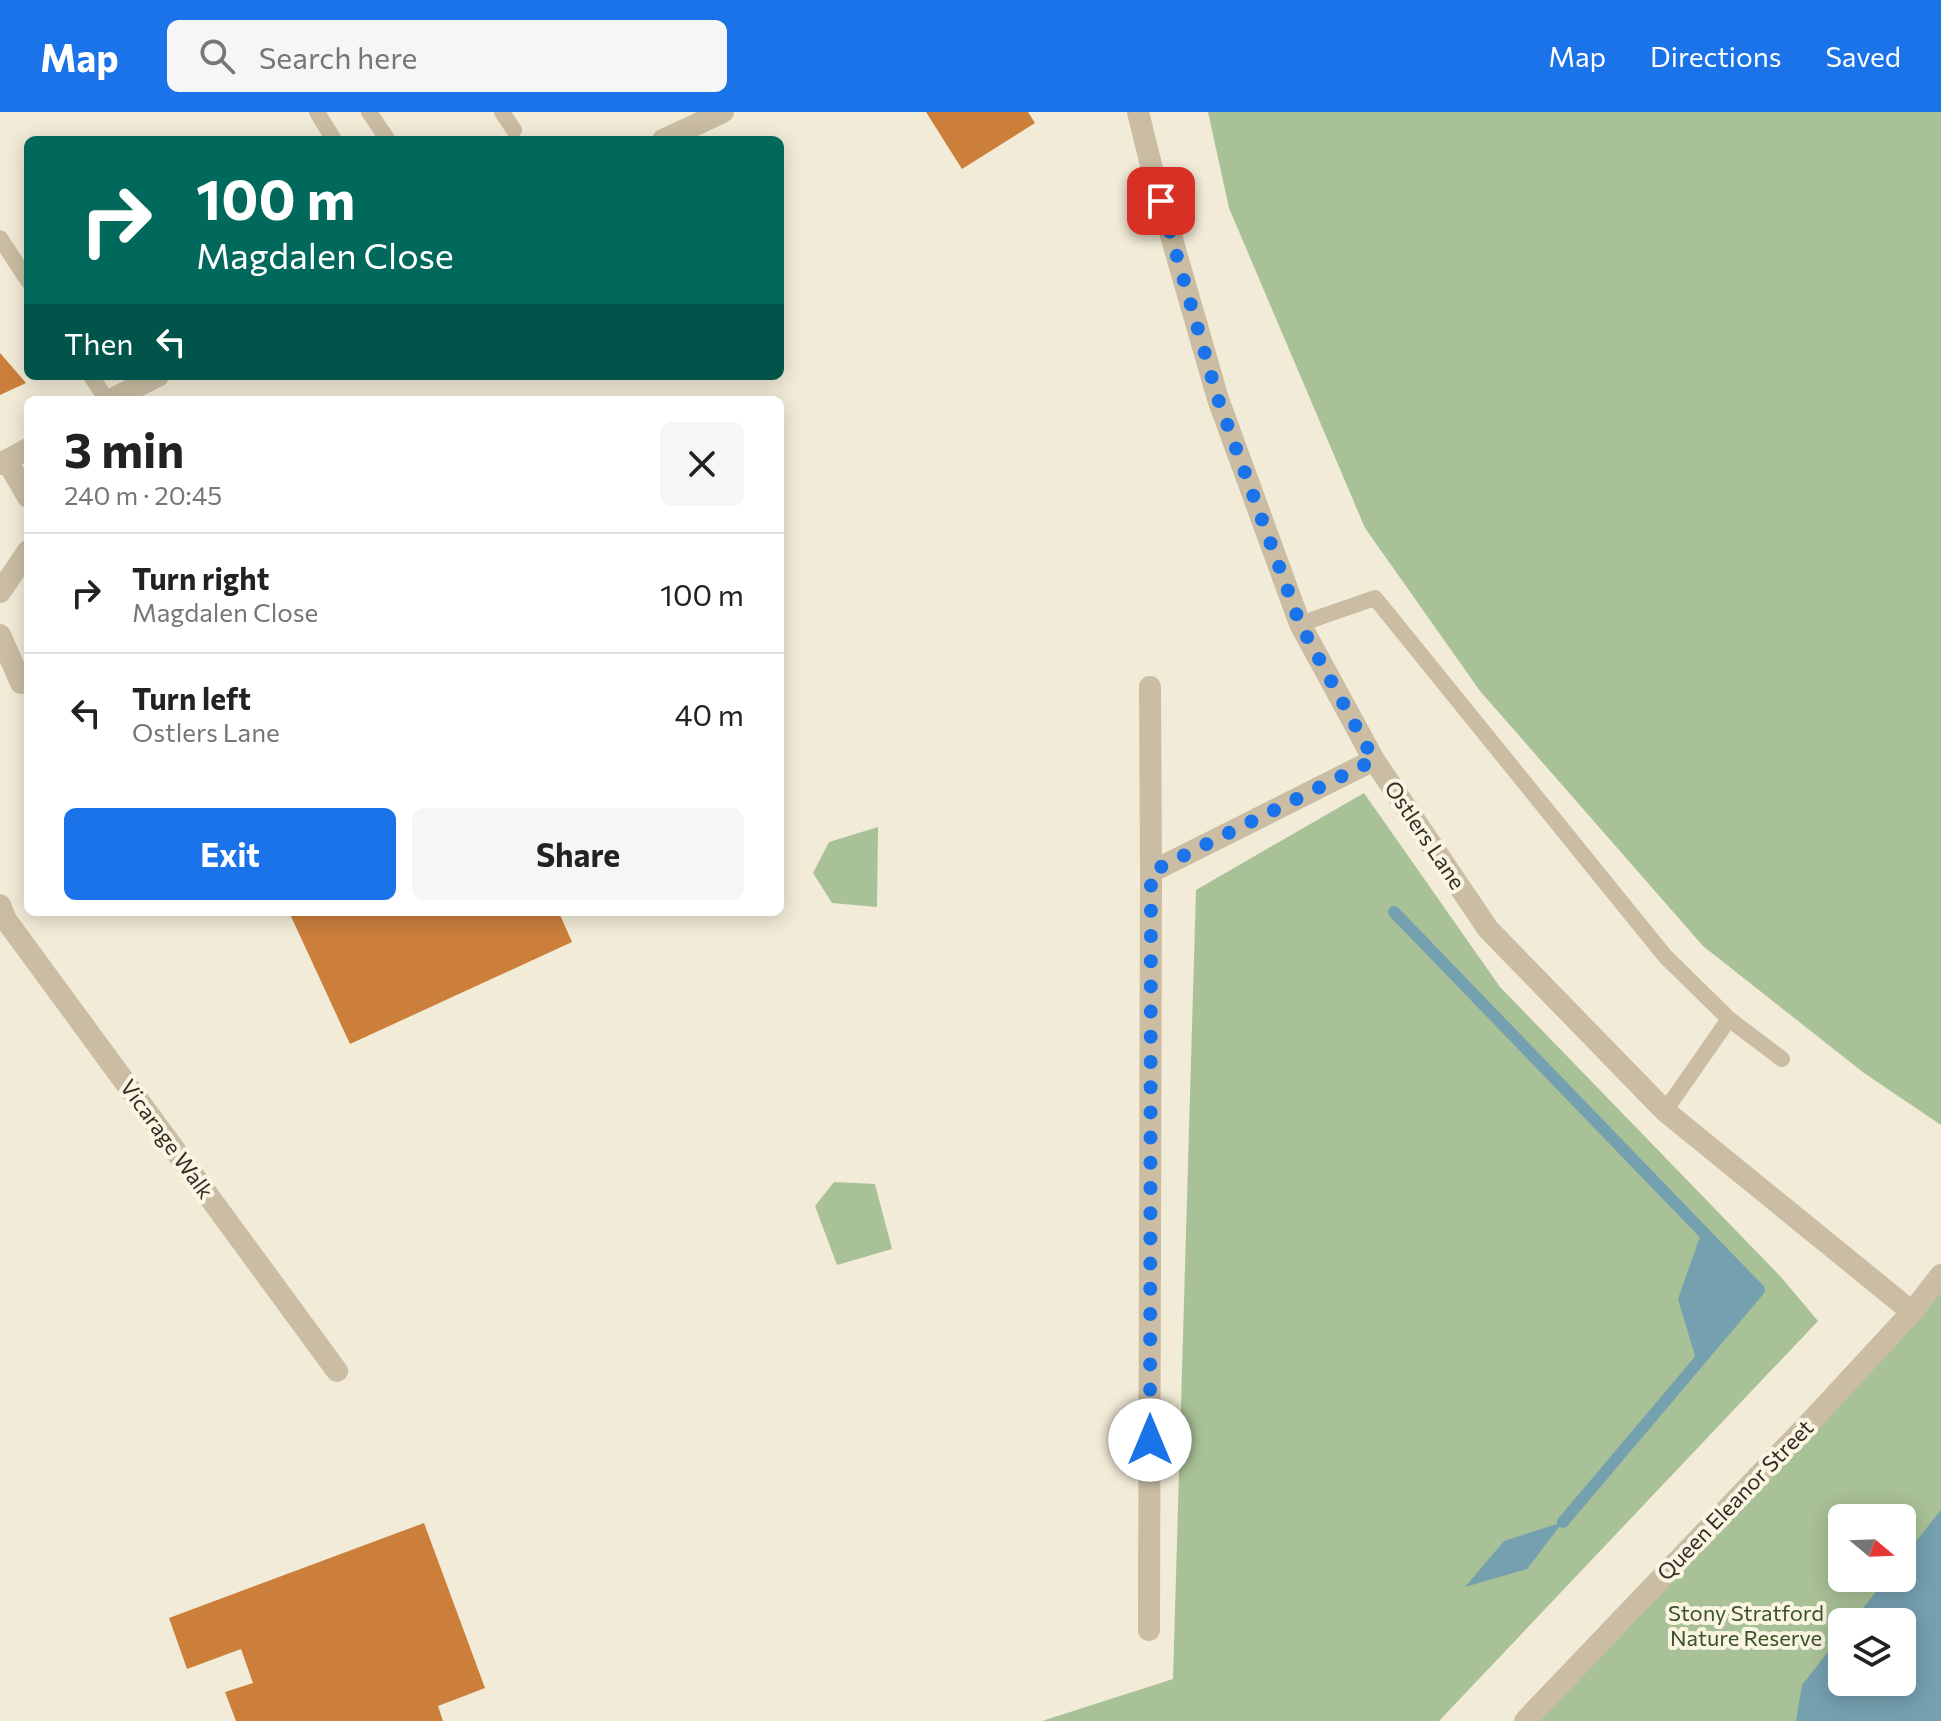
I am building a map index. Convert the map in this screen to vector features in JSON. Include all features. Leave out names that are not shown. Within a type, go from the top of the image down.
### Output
[{"type":"street","points":[[672,136],[723,112]]},
{"type":"street","name":"Ostlers Lane","points":[[1138,112],[1218,399],[1300,624],[1374,760],[1488,929],[1665,1111],[1912,1312]]},
{"type":"street","points":[[116,396],[150,380]]},
{"type":"street","points":[[24,451],[4,463],[24,491]]},
{"type":"street","points":[[0,592],[24,557]]},
{"type":"street","points":[[0,635],[21,683]]},
{"type":"street","points":[[1149,1630],[1150,687]]},
{"type":"street","points":[[1151,872],[1374,760]]},
{"type":"street","name":"Vicarage Walk","points":[[0,905],[6,920],[337,1371]]},
{"type":"street","name":"Queen Eleanor Street","points":[[1525,1721],[1912,1312],[1941,1275]]},
{"type":"lane","points":[[317,112],[332,136]]},
{"type":"lane","points":[[369,112],[385,136]]},
{"type":"lane","points":[[502,112],[514,130]]},
{"type":"lane","points":[[0,238],[24,275]]},
{"type":"lane","points":[[1300,624],[1375,598],[1665,956],[1729,1019],[1782,1059]]},
{"type":"lane","points":[[1665,1111],[1729,1019]]},
{"type":"green space","points":[[1208,112],[1941,112],[1941,1125],[1864,1073],[1703,946],[1480,691],[1365,528],[1229,208]]},
{"type":"green space","points":[[1364,793],[1500,987],[1780,1276],[1818,1321],[1439,1721],[1042,1721],[1173,1679],[1196,890]]},
{"type":"green space","points":[[878,827],[877,907],[832,903],[813,873],[829,842]]},
{"type":"green space","points":[[834,1182],[875,1184],[892,1249],[837,1265],[815,1206]]},
{"type":"green space","name":"Stony Stratford Nature Reserve","points":[[1941,1275],[1941,1721],[1525,1721]]},
{"type":"water","points":[[1702,1231],[1759,1290],[1697,1363],[1678,1299]]},
{"type":"water","points":[[1941,1510],[1941,1721],[1796,1721],[1802,1685],[1828,1652],[1828,1696],[1916,1696],[1916,1608],[1863,1608],[1876,1592],[1916,1592],[1916,1541]]},
{"type":"water","points":[[1563,1522],[1527,1569],[1465,1587],[1504,1541]]},
{"type":"building","points":[[926,112],[1028,112],[1035,123],[962,169]]},
{"type":"building","points":[[0,353],[26,383],[0,395]]},
{"type":"building","points":[[291,916],[560,916],[572,942],[350,1044]]},
{"type":"building","points":[[424,1523],[485,1688],[438,1706],[443,1721],[236,1721],[225,1692],[253,1683],[241,1649],[187,1669],[169,1618]]},
{"type":"waterway","points":[[1394,912],[1759,1290],[1563,1522]]},
{"type":"route","points":[[1150,1440],[1151,872],[1374,760],[1300,624],[1218,399],[1161,201]]}]
